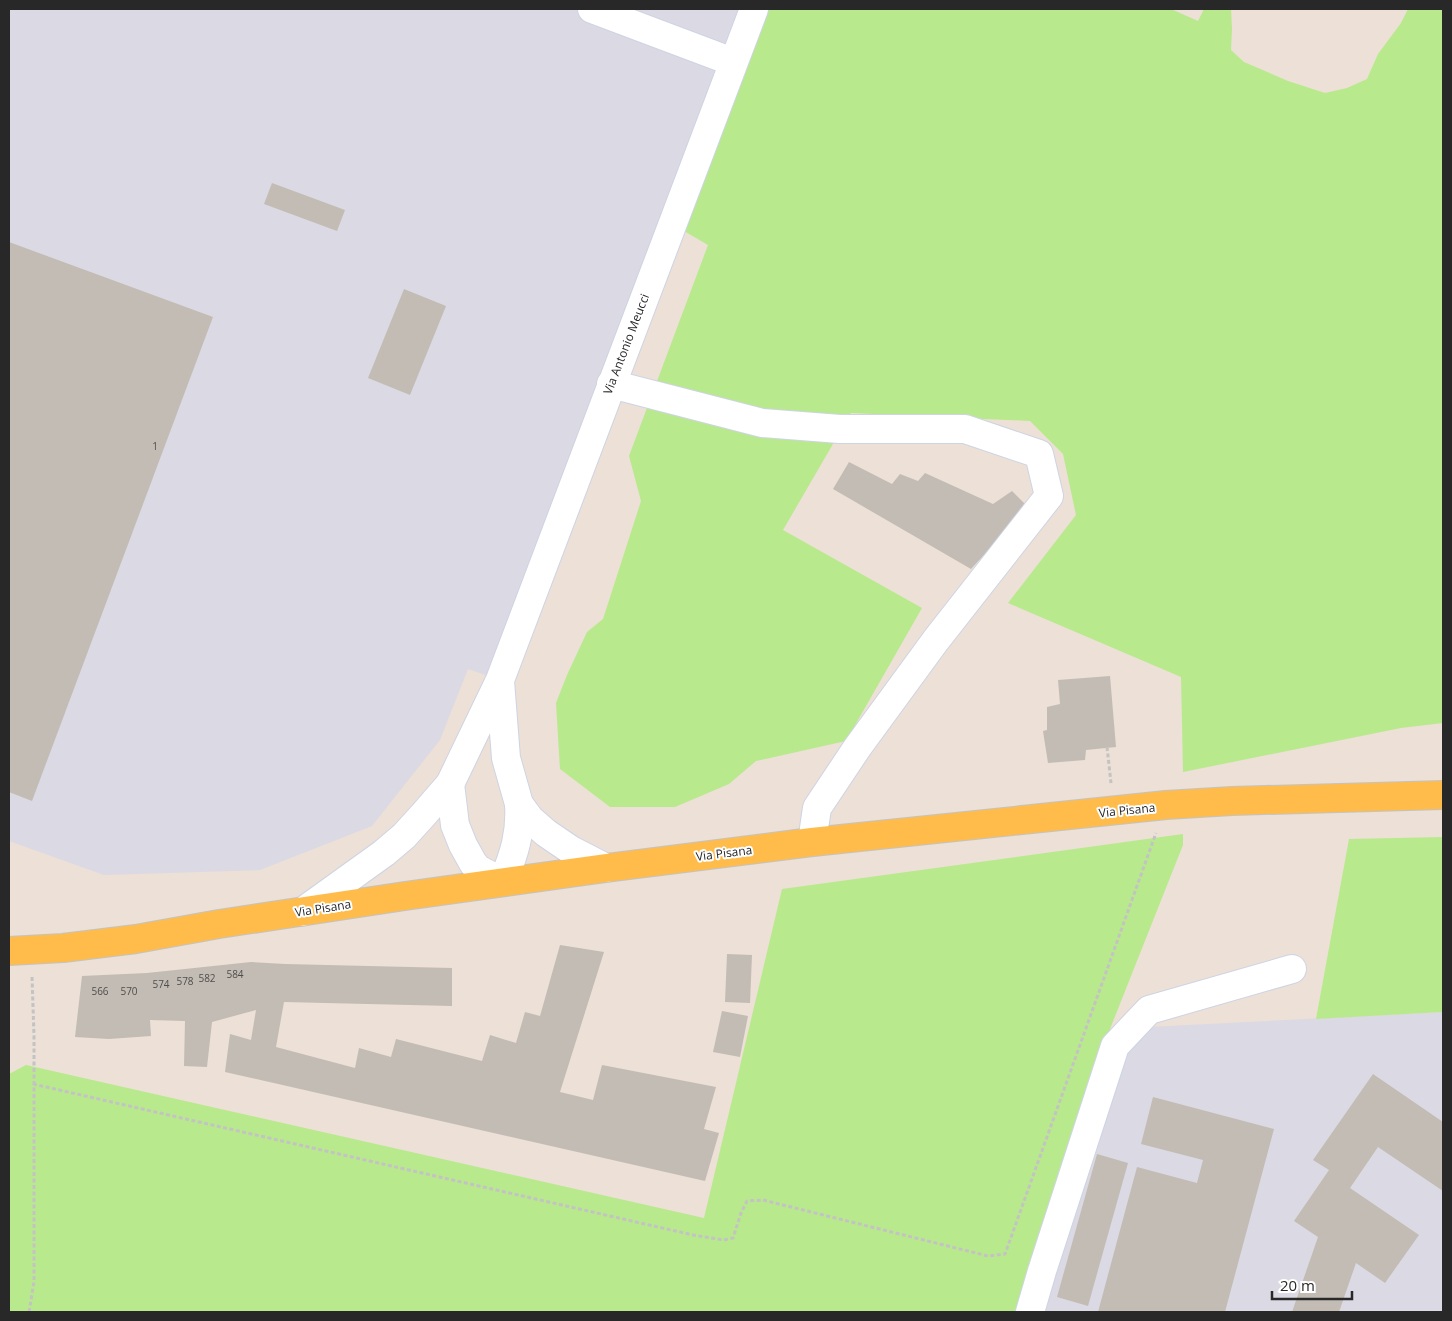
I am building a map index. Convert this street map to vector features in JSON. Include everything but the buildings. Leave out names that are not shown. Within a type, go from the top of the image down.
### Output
[{"type":"main road","name":"Via Pisana","points":[[20,951],[136,939],[219,924],[503,882],[812,842],[1166,805],[1443,795]]},
{"type":"street","points":[[592,9],[733,62]]},
{"type":"street","name":"Via Antonio Meucci","points":[[302,912],[404,836],[450,784],[500,680],[754,9]]},
{"type":"street","points":[[611,384],[762,423],[840,429],[965,430],[1039,454],[1049,496],[936,640],[857,748],[817,808],[812,842]]},
{"type":"street","name":"Via Antonio Meucci","points":[[500,680],[506,758],[519,804],[520,818],[518,839],[512,861],[503,882]]},
{"type":"street","points":[[450,784],[455,825],[463,845],[478,869],[503,882]]},
{"type":"street","name":"Via Antonio Meucci","points":[[519,804],[530,819],[546,833],[571,850],[606,868]]},
{"type":"street","points":[[1030,1312],[1044,1262],[1115,1046],[1149,1010],[1292,969]]},
{"type":"path","points":[[1107,747],[1114,811]]},
{"type":"path","points":[[33,1084],[693,1235],[724,1240],[732,1238],[747,1201],[762,1200],[988,1256],[1005,1254],[1166,805]]},
{"type":"path","points":[[20,951],[34,1036],[34,1282],[30,1312]]},
{"type":"shaded area","points":[[9,9],[754,9],[500,680],[468,669],[440,740],[372,826],[260,870],[104,875],[9,841]]},
{"type":"shaded area","points":[[1443,1012],[1443,1312],[1021,1312],[1110,1029]]},
{"type":"green space","points":[[754,9],[1171,9],[1198,21],[1204,9],[1231,9],[1231,50],[1244,62],[1288,81],[1325,93],[1347,88],[1367,79],[1378,54],[1401,23],[1408,9],[1443,9],[1443,723],[1401,728],[1183,772],[1181,677],[1008,603],[1076,515],[1063,454],[1030,421],[851,413],[783,530],[922,608],[846,741],[756,761],[729,784],[675,807],[610,807],[560,769],[556,703],[587,632],[603,619],[641,501],[629,456],[708,245],[672,224]]},
{"type":"green space","points":[[1183,834],[1183,845],[1110,1029],[1021,1312],[9,1312],[9,1074],[26,1065],[704,1218],[782,889]]},
{"type":"green space","points":[[1443,837],[1443,1012],[1316,1019],[1349,839]]}]
